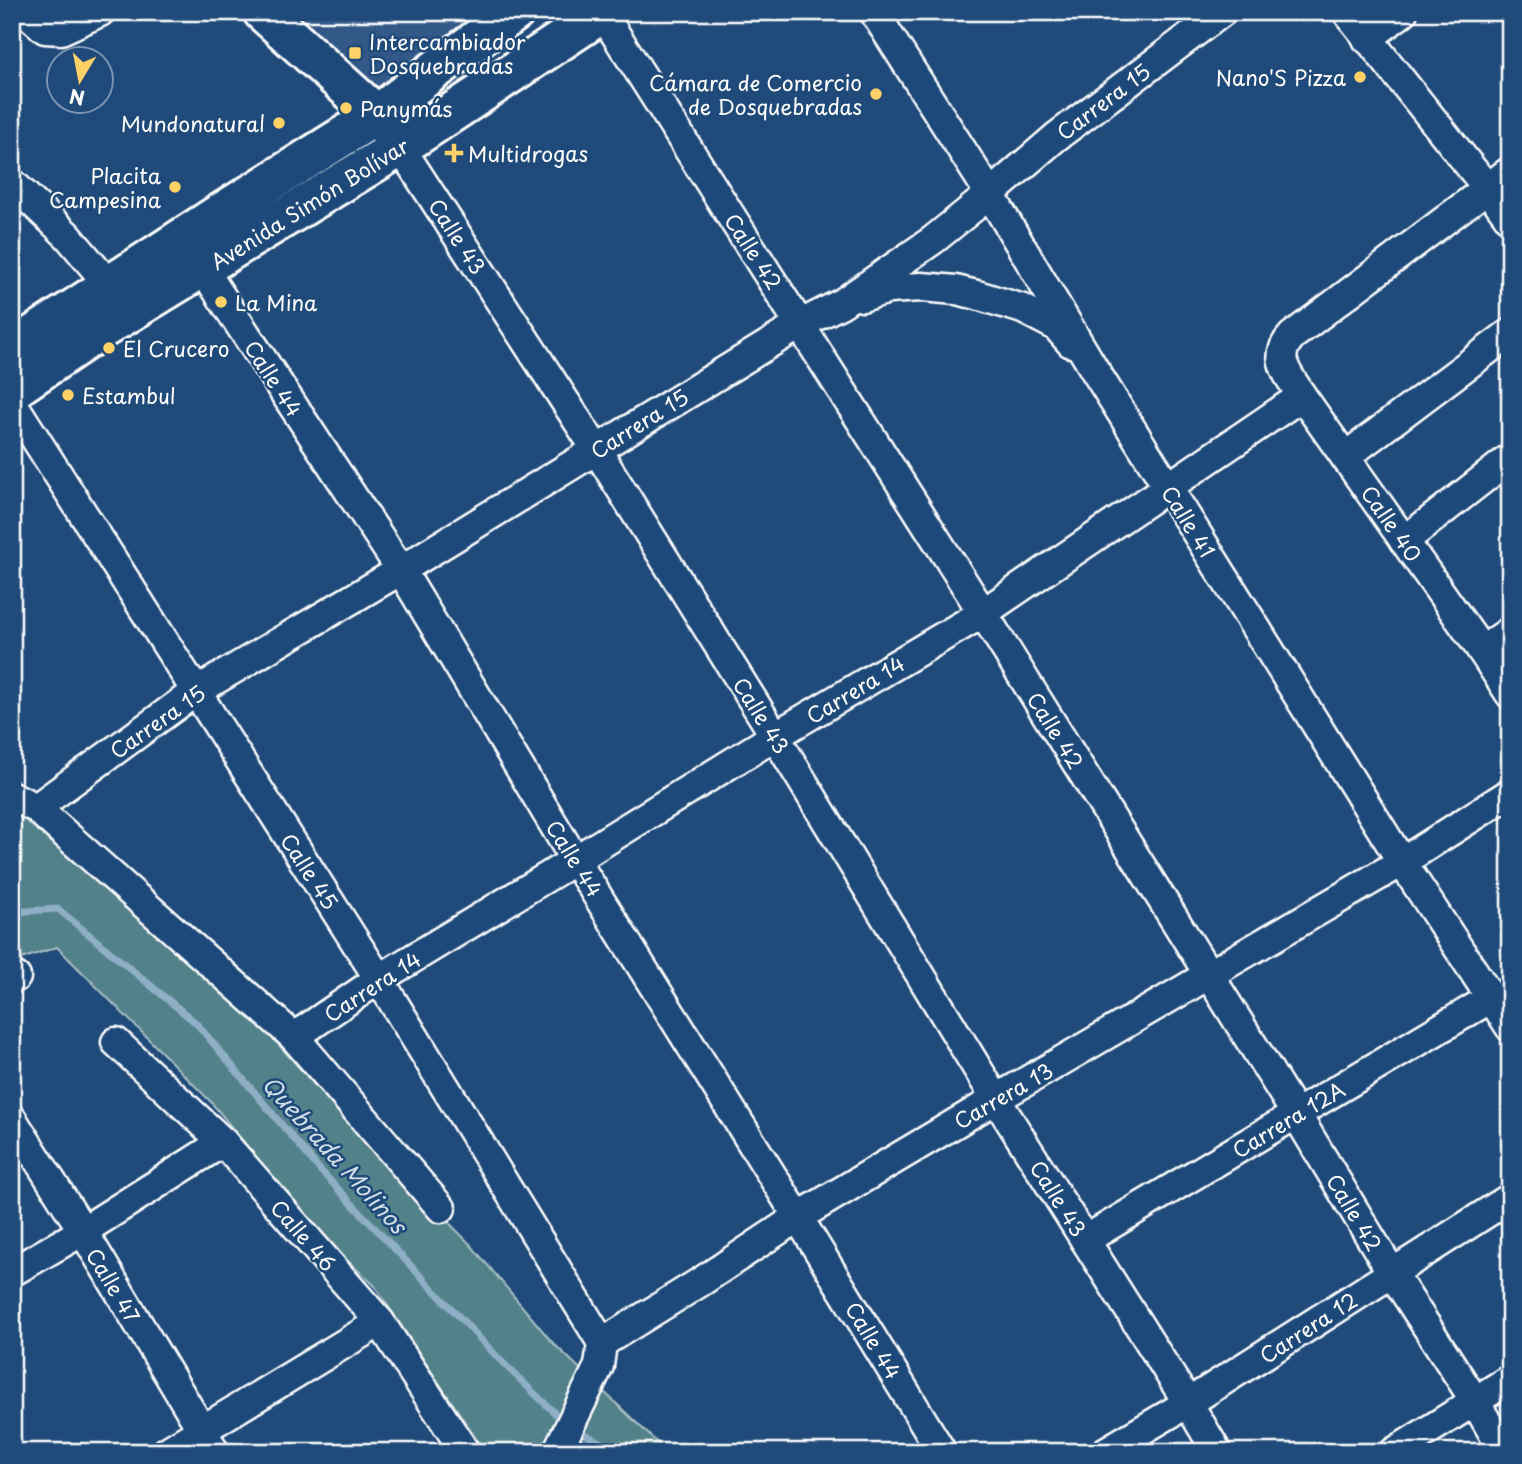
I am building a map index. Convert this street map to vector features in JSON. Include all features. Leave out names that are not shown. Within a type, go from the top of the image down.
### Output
[{"type":"main road","name":"Calle 43","points":[[263,12],[377,115],[400,147]]},
{"type":"main road","name":"Avenida Simón Bolívar","points":[[12,349],[377,115],[515,12]]},
{"type":"main road","name":"Avenida Simón Bolívar","points":[[12,390],[102,329],[400,147],[603,13]]},
{"type":"main road","points":[[203,269],[377,115]]},
{"type":"street","points":[[26,12],[45,29],[61,30],[100,12]]},
{"type":"street","name":"Calle 41","points":[[874,12],[990,194],[1094,369],[1402,862],[1510,1027]]},
{"type":"street","name":"Carrera 15","points":[[24,802],[195,692],[401,570],[801,324],[842,303],[933,240],[1056,136],[1222,12]]},
{"type":"street","points":[[1347,12],[1367,39],[1499,180],[1510,219]]},
{"type":"street","points":[[1367,39],[1403,12]]},
{"type":"street","name":"Calle 42","points":[[603,13],[983,613],[1296,1114],[1392,1273],[1475,1401],[1504,1452]]},
{"type":"street","name":"Calle 43","points":[[400,147],[596,449],[1217,1452]]},
{"type":"street","name":"Calle 40","points":[[1499,180],[1292,336],[1282,349],[1282,359],[1284,368],[1302,396],[1510,694]]},
{"type":"street","points":[[12,183],[68,236],[109,285]]},
{"type":"street","name":"Calle 44","points":[[203,269],[401,570],[575,860],[942,1452]]},
{"type":"street","points":[[842,303],[889,289],[956,290],[977,295],[1023,309],[1056,326],[1094,369]]},
{"type":"street","points":[[1345,457],[1510,333]]},
{"type":"street","name":"Carrera 14","points":[[293,1037],[379,979],[775,736],[983,613],[1302,396]]},
{"type":"street","name":"Calle 45","points":[[12,402],[379,979],[602,1343]]},
{"type":"street","points":[[1404,541],[1510,458]]},
{"type":"street","points":[[1482,651],[1510,631]]},
{"type":"street","name":"Carrera 13","points":[[602,1343],[798,1217],[1402,862],[1510,793]]},
{"type":"street","points":[[24,802],[293,1037],[441,1208]]},
{"type":"street","name":"Carrera 12A","points":[[1085,1240],[1491,998]]},
{"type":"street","name":"Calle 46","points":[[116,1042],[223,1142],[380,1322],[465,1452]]},
{"type":"street","name":"Calle 47","points":[[12,1119],[83,1231],[208,1441]]},
{"type":"street","points":[[12,1272],[83,1231],[223,1142]]},
{"type":"street","name":"Carrera 12","points":[[1105,1452],[1188,1403],[1510,1198]]},
{"type":"street","points":[[166,1452],[208,1441],[380,1322]]},
{"type":"street","points":[[557,1451],[599,1366],[602,1343]]},
{"type":"street","points":[[1394,1452],[1510,1380]]},
{"type":"shaded area","points":[[263,12],[515,12],[377,115]]},
{"type":"green space","points":[[12,813],[25,820],[128,907],[261,1025],[335,1108],[470,1244],[552,1342],[667,1452],[485,1452],[374,1285],[322,1237],[211,1102],[57,947],[12,962]]},
{"type":"waterway","name":"Quebrada Molinos","points":[[12,912],[58,909],[196,1023],[320,1170],[503,1363],[565,1423]]},
{"type":"waterway","name":"Quebrada Molinos","points":[[575,1429],[619,1452]]},
{"type":"place","name":"Intercambiador Dosquebradas","points":[[355,53]]},
{"type":"place","name":"Nano'S Pizza","points":[[1360,77]]},
{"type":"place","name":"Cámara de Comercio de Dosquebradas","points":[[876,94]]},
{"type":"place","name":"Panymás","points":[[346,108]]},
{"type":"place","name":"Mundonatural","points":[[279,123]]},
{"type":"place","name":"Multidrogas","points":[[454,153]]},
{"type":"place","name":"Placita Campesina","points":[[175,187]]},
{"type":"place","name":"La Mina","points":[[221,302]]},
{"type":"place","name":"El Crucero","points":[[109,348]]},
{"type":"place","name":"Estambul","points":[[68,395]]}]
